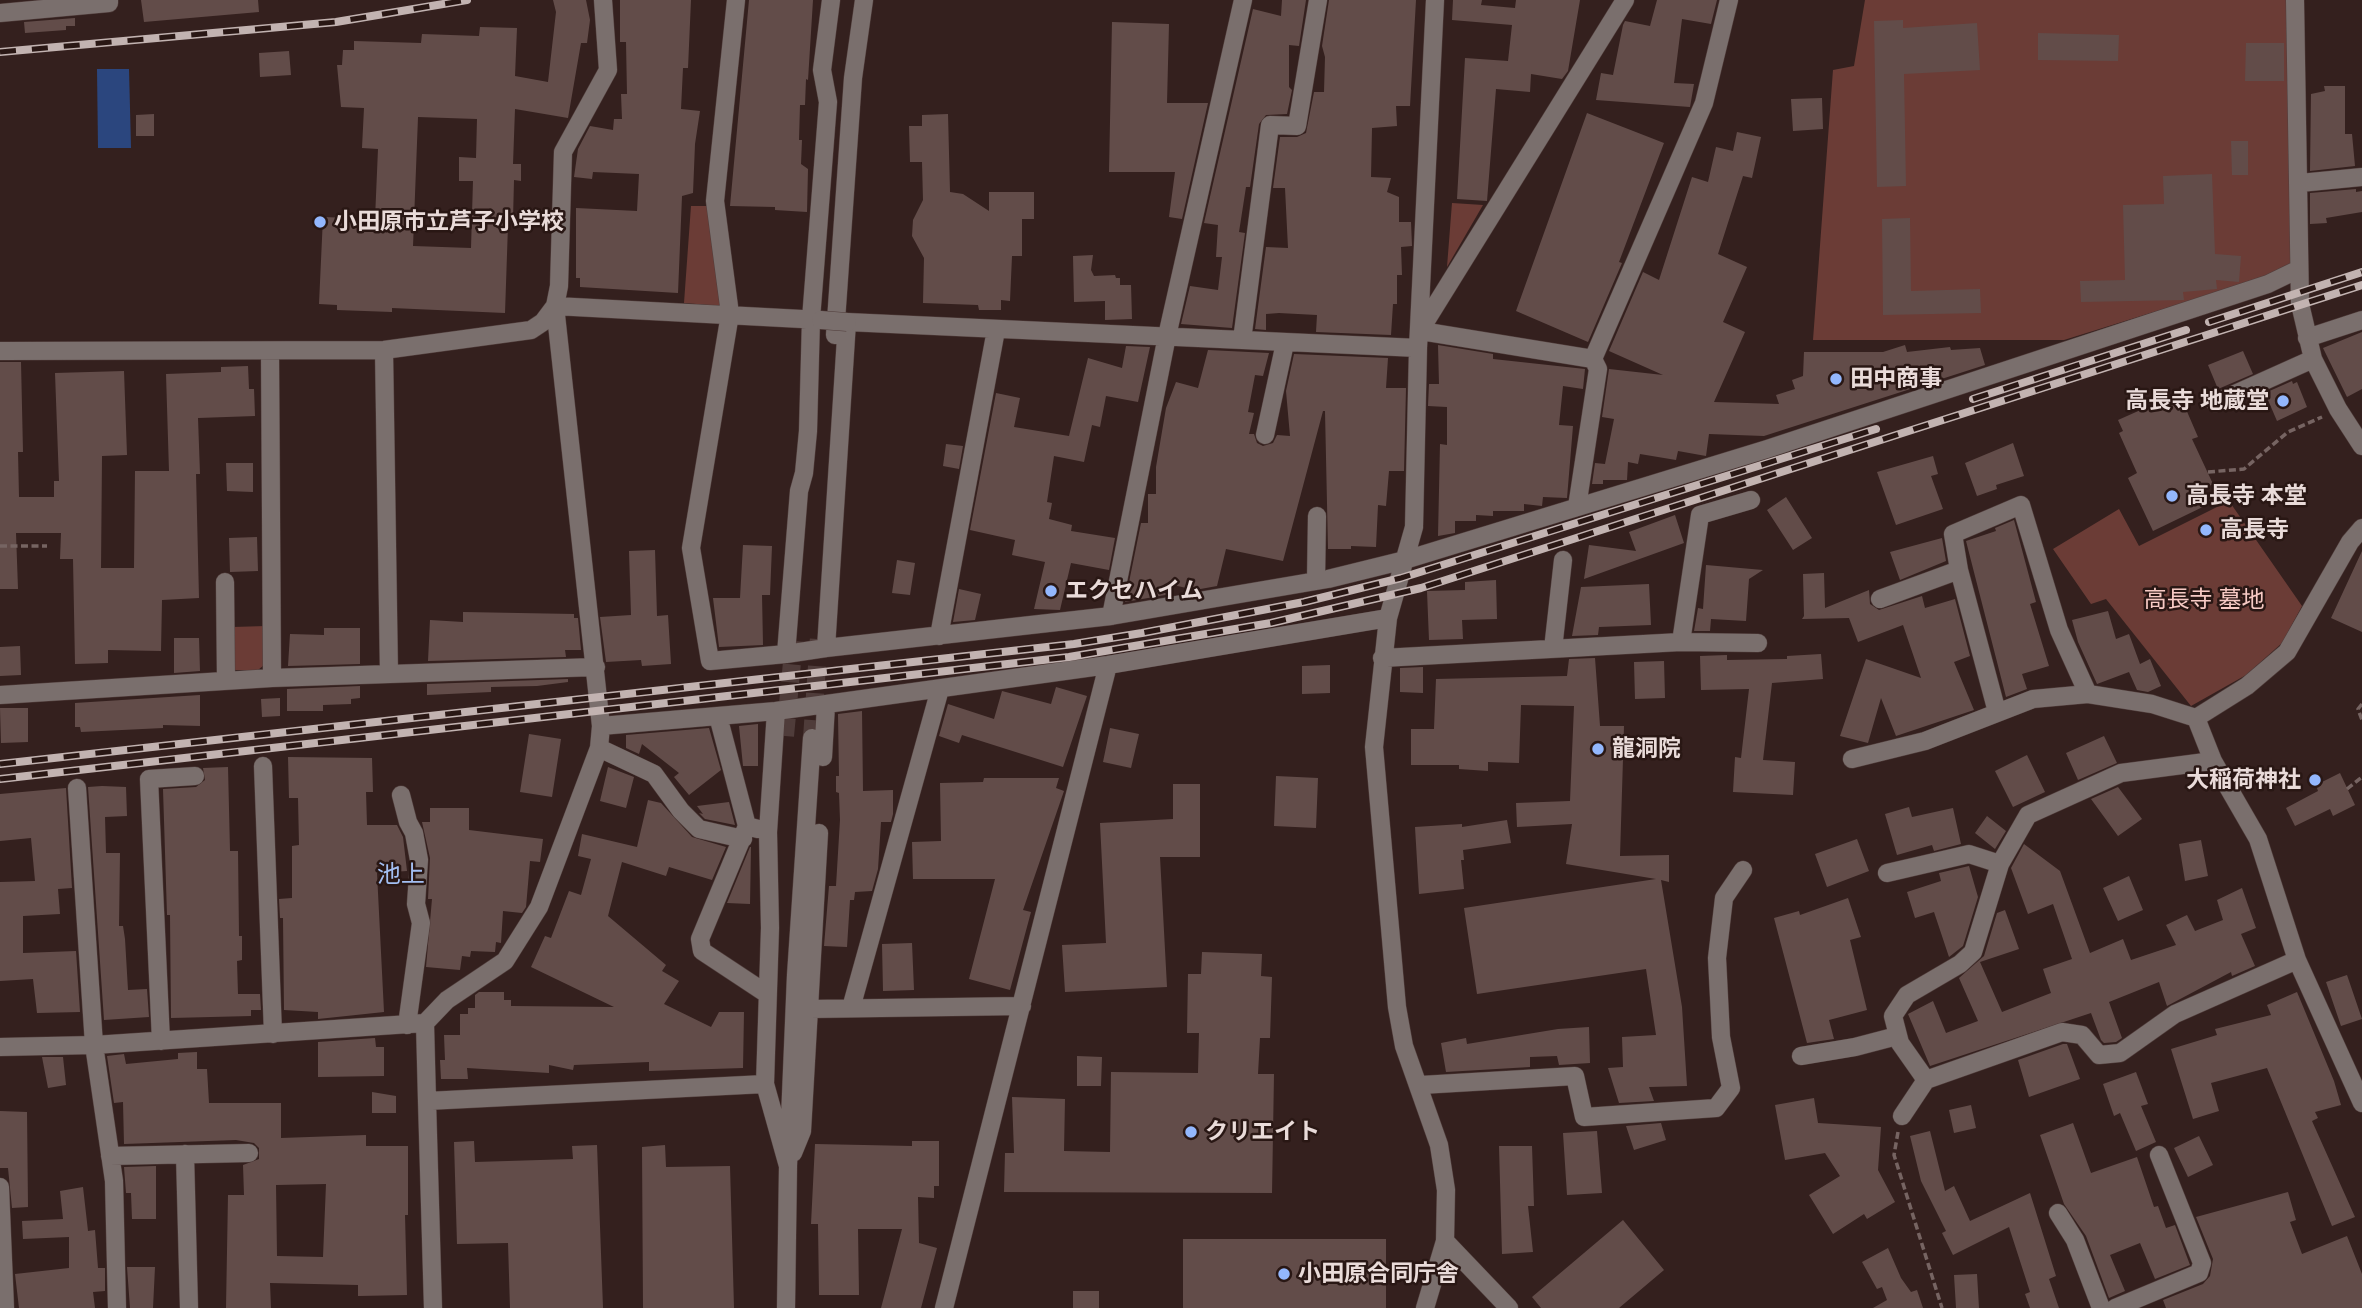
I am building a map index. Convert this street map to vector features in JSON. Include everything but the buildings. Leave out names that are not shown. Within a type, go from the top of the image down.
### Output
[{"type":"street","points":[[0,13],[110,3],[110,0]]},
{"type":"street","points":[[0,1047],[94,1045],[416,1024],[505,961],[517,946],[539,907],[599,748],[601,726],[555,306],[559,286],[563,152],[608,70],[603,0]]},
{"type":"street","points":[[736,0],[715,201],[730,314],[691,548],[710,661],[786,653],[823,640],[939,636],[1111,616],[1316,581],[1405,560],[1577,508],[2268,284],[2299,269]]},
{"type":"street","points":[[796,627],[828,102],[822,70],[831,0]]},
{"type":"street","points":[[823,640],[837,288],[853,78],[864,0]]},
{"type":"street","points":[[1111,616],[1167,336],[1243,0]]},
{"type":"street","points":[[1242,340],[1270,125],[1297,126],[1318,0]]},
{"type":"street","points":[[1425,1308],[1446,1241],[1446,1189],[1439,1145],[1404,1046],[1397,1007],[1374,747],[1388,618],[1414,527],[1435,0]]},
{"type":"street","points":[[1420,335],[1625,0]]},
{"type":"street","points":[[1593,359],[1704,103],[1729,0]]},
{"type":"street","points":[[2295,0],[2300,183],[2299,269],[2307,338],[2313,359],[2338,409],[2362,446]]},
{"type":"street","points":[[2300,183],[2362,177]]},
{"type":"street","points":[[555,306],[1285,343],[1420,335],[1593,359]]},
{"type":"street","points":[[0,351],[384,350],[531,330],[543,322],[555,306]]},
{"type":"street","points":[[2307,338],[2362,320]]},
{"type":"street","points":[[823,640],[847,322]]},
{"type":"street","points":[[939,636],[996,330]]},
{"type":"street","points":[[1265,435],[1285,343]]},
{"type":"street","points":[[384,350],[389,674]]},
{"type":"street","points":[[271,351],[272,677]]},
{"type":"street","points":[[1577,508],[1598,369],[1593,359]]},
{"type":"street","points":[[2215,403],[2313,359]]},
{"type":"street","points":[[786,653],[799,491],[804,473]]},
{"type":"street","points":[[1681,642],[1700,515],[1751,500]]},
{"type":"street","points":[[1997,712],[1959,570],[1953,534],[2021,505],[2059,630],[2088,694]]},
{"type":"street","points":[[1316,581],[1317,516]]},
{"type":"street","points":[[1852,759],[1925,741],[2033,699],[2088,694],[2152,704],[2196,718],[2247,686],[2287,652],[2350,542],[2362,528]]},
{"type":"street","points":[[1553,649],[1563,560]]},
{"type":"street","points":[[1880,599],[1959,570]]},
{"type":"street","points":[[225,582],[226,680]]},
{"type":"street","points":[[601,726],[826,705],[1108,665],[1388,618]]},
{"type":"street","points":[[1382,657],[1681,642],[1758,643]]},
{"type":"street","points":[[944,1308],[1108,665]]},
{"type":"street","points":[[0,695],[272,677],[596,667]]},
{"type":"street","points":[[850,1008],[940,689]]},
{"type":"street","points":[[788,1166],[802,1131],[826,705]]},
{"type":"street","points":[[776,711],[768,832],[765,1084],[788,1166]]},
{"type":"street","points":[[718,716],[745,833],[700,939],[702,951],[767,994]]},
{"type":"street","points":[[2196,718],[2213,761],[2258,839],[2297,960],[2362,1103]]},
{"type":"street","points":[[769,891],[785,736]]},
{"type":"street","points":[[786,1308],[788,1166],[796,975],[812,738]]},
{"type":"street","points":[[599,748],[654,774],[681,811],[699,829],[768,832]]},
{"type":"street","points":[[1926,1080],[1897,1035],[1893,1016],[1907,995],[1959,964],[1973,952],[2000,864],[2028,815],[2121,773],[2213,761]]},
{"type":"street","points":[[263,766],[272,1034]]},
{"type":"street","points":[[161,1041],[149,779],[195,776]]},
{"type":"street","points":[[77,788],[94,1045],[110,1156],[117,1308]]},
{"type":"street","points":[[401,795],[414,833],[419,860],[416,904],[421,923],[416,1024],[427,1101],[433,1308]]},
{"type":"street","points":[[1887,873],[1969,854],[2000,864]]},
{"type":"street","points":[[1420,1085],[1575,1076],[1584,1117],[1716,1108],[1731,1088],[1721,1037],[1718,984],[1717,958],[1722,910],[1724,898],[1743,870]]},
{"type":"street","points":[[1902,1116],[1926,1080],[2062,1032],[2082,1035],[2099,1055],[2120,1053],[2175,1014],[2297,960]]},
{"type":"street","points":[[810,1009],[1022,1006]]},
{"type":"street","points":[[1801,1056],[1855,1047],[1897,1035]]},
{"type":"street","points":[[427,1101],[765,1084]]},
{"type":"street","points":[[110,1156],[249,1153]]},
{"type":"street","points":[[185,1154],[189,1308]]},
{"type":"street","points":[[2115,1308],[2199,1273],[2202,1263],[2159,1155]]},
{"type":"street","points":[[0,1187],[5,1308]]},
{"type":"street","points":[[2058,1213],[2075,1240],[2101,1308]]},
{"type":"street","points":[[1446,1241],[1509,1308]]},
{"type":"path","points":[[2208,472],[2244,469],[2288,432],[2338,409]]},
{"type":"path","points":[[0,546],[47,546]]},
{"type":"path","points":[[2362,704],[2358,709],[2362,720]]},
{"type":"path","points":[[2347,789],[2362,776]]},
{"type":"path","points":[[1902,1116],[1894,1155],[1942,1308]]},
{"type":"green space","points":[[1865,0],[2286,0],[2292,263],[2263,278],[2064,340],[1813,340],[1833,70],[1854,66]]},
{"type":"green space","points":[[1452,203],[1483,205],[1447,267]]},
{"type":"green space","points":[[691,206],[708,206],[720,306],[684,303]]},
{"type":"green space","name":"高長寺 墓地","points":[[2229,501],[2302,606],[2282,643],[2246,675],[2191,706],[2106,599],[2091,604],[2053,549],[2119,509],[2139,546]]},
{"type":"green space","points":[[266,626],[264,665],[258,670],[233,670],[233,627]]},
{"type":"water","points":[[97,69],[129,69],[131,148],[98,148]]},
{"type":"tunnel","points":[[812,738],[819,637]]},
{"type":"tunnel","points":[[785,736],[794,641]]},
{"type":"railway","points":[[0,52],[336,22],[467,0]]},
{"type":"railway","points":[[2209,322],[2362,272]]},
{"type":"railway","points":[[0,779],[1069,657],[1271,623],[1421,588],[2362,285]]},
{"type":"railway","points":[[1973,399],[2186,330]]},
{"type":"railway","points":[[0,764],[1074,644],[1142,633],[1304,602],[1401,578],[1876,429]]},
{"type":"place","name":"小田原市立芦子小学校","points":[[320,222]]},
{"type":"place","name":"田中商事","points":[[1836,379]]},
{"type":"place","name":"高長寺 地蔵堂","points":[[2283,401]]},
{"type":"place","name":"高長寺 本堂","points":[[2172,496]]},
{"type":"place","name":"高長寺","points":[[2206,530]]},
{"type":"place","name":"エクセハイム","points":[[1051,591]]},
{"type":"place","name":"龍洞院","points":[[1598,749]]},
{"type":"place","name":"大稲荷神社","points":[[2315,780]]},
{"type":"place","name":"クリエイト","points":[[1191,1132]]},
{"type":"place","name":"小田原合同庁舎","points":[[1284,1274]]},
{"type":"district","name":"池上","points":[[401,874]]}]
